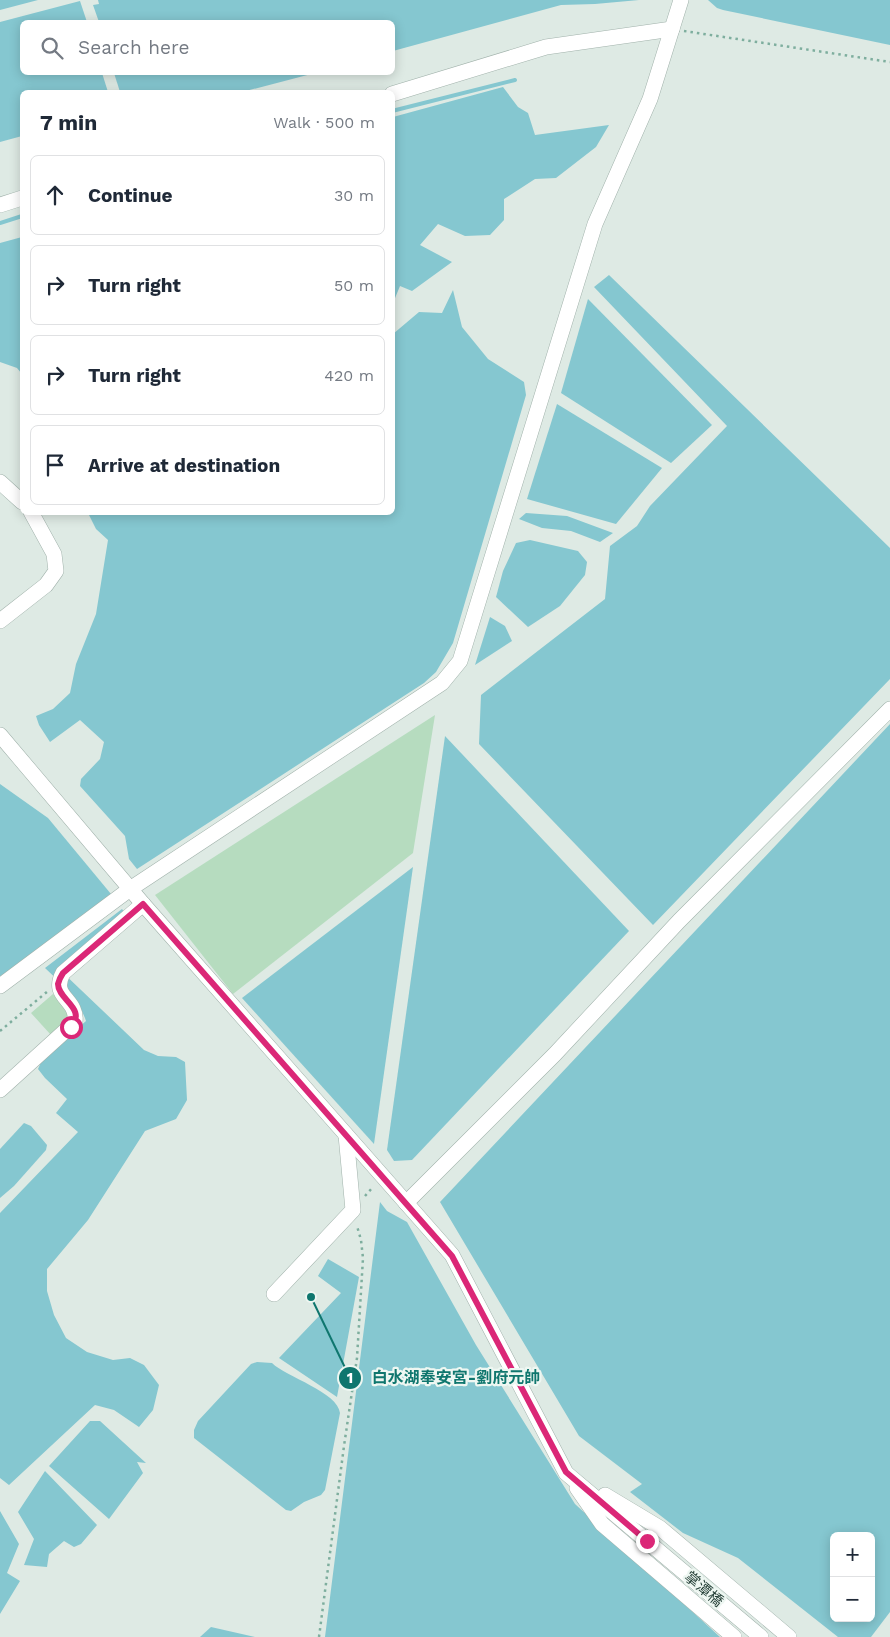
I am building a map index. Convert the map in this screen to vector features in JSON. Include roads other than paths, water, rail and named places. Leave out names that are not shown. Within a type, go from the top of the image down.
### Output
[{"type":"street","points":[[0,986],[130,889],[442,683],[460,660],[595,224],[650,99],[681,0]]},
{"type":"street","points":[[395,93],[546,46],[672,29]]},
{"type":"street","points":[[0,205],[20,199]]},
{"type":"street","points":[[0,482],[20,500]]},
{"type":"street","points":[[0,621],[46,585],[56,571],[54,554],[33,515]]},
{"type":"street","points":[[406,1203],[556,1054],[679,921],[890,709]]},
{"type":"street","points":[[0,735],[143,904],[452,1256],[566,1472],[602,1524],[734,1637]]},
{"type":"street","points":[[0,1090],[75,1022],[76,1015],[72,1006],[59,989],[61,977],[143,904]]},
{"type":"street","points":[[274,1294],[353,1210],[346,1135]]},
{"type":"street","points":[[566,1472],[660,1528],[789,1637]]},
{"type":"street","name":"掌潭橋","points":[[566,1472],[761,1637]]},
{"type":"water","points":[[0,0],[38,0],[0,10]]},
{"type":"water","points":[[98,0],[639,0],[561,5],[395,50],[395,20],[98,20],[93,5],[99,4]]},
{"type":"water","points":[[708,0],[890,0],[890,45],[723,10],[717,8]]},
{"type":"water","points":[[80,1],[86,20],[20,20],[20,75],[103,75],[107,90],[20,90],[20,137],[0,142],[0,22]]},
{"type":"water","points":[[115,75],[307,75],[250,90],[119,90]]},
{"type":"water","points":[[503,87],[518,107],[528,113],[535,135],[609,125],[596,147],[556,178],[535,179],[504,199],[504,220],[490,235],[465,236],[438,224],[420,245],[452,262],[412,291],[400,286],[395,298],[395,116]]},
{"type":"water","points":[[20,238],[20,372],[17,368],[0,362],[0,243]]},
{"type":"water","points":[[609,275],[890,548],[890,679],[653,925],[479,744],[481,695],[605,599],[610,546],[637,526],[650,506],[727,426],[594,287]]},
{"type":"water","points":[[453,290],[462,327],[488,359],[524,382],[526,395],[453,643],[436,672],[424,683],[137,869],[129,859],[125,836],[80,786],[81,779],[100,759],[104,742],[80,720],[50,742],[39,725],[36,716],[53,709],[70,693],[76,664],[96,614],[108,540],[96,529],[89,515],[395,515],[395,332],[419,312],[442,313]]},
{"type":"water","points":[[588,299],[712,425],[671,463],[561,393]]},
{"type":"water","points":[[557,404],[662,468],[616,524],[527,499]]},
{"type":"water","points":[[526,513],[567,516],[613,533],[600,542],[571,531],[542,528],[519,519]]},
{"type":"water","points":[[530,540],[578,551],[587,562],[585,575],[560,606],[528,627],[496,597],[503,571],[516,543]]},
{"type":"water","points":[[490,617],[505,626],[512,641],[475,665]]},
{"type":"water","points":[[890,724],[890,1612],[871,1637],[838,1637],[738,1558],[683,1533],[630,1492],[642,1484],[579,1436],[440,1202]]},
{"type":"water","points":[[445,736],[629,931],[412,1160],[394,1161],[387,1150]]},
{"type":"water","points":[[0,784],[48,818],[111,894],[0,977]]},
{"type":"water","points":[[413,867],[374,1144],[242,998]]},
{"type":"water","points":[[122,909],[125,913],[59,969],[144,1050],[158,1056],[176,1057],[185,1062],[187,1100],[176,1119],[145,1131],[88,1220],[47,1269],[47,1291],[54,1315],[66,1338],[87,1352],[113,1360],[130,1358],[144,1365],[159,1385],[153,1410],[139,1427],[114,1410],[95,1405],[9,1485],[0,1478],[0,1213],[78,1132],[56,1113],[67,1099],[38,1069],[42,1060],[86,1021],[79,1006],[64,986],[45,968]]},
{"type":"water","points":[[24,1123],[31,1126],[47,1145],[46,1150],[14,1186],[0,1198],[0,1149]]},
{"type":"water","points":[[380,1202],[387,1211],[407,1222],[476,1345],[575,1504],[720,1637],[325,1637]]},
{"type":"water","points":[[328,1259],[359,1277],[337,1397],[279,1358],[341,1293],[318,1276]]},
{"type":"water","points":[[257,1362],[272,1363],[288,1374],[310,1385],[330,1398],[337,1405],[340,1413],[325,1490],[321,1495],[304,1502],[291,1511],[286,1510],[194,1438],[194,1430],[198,1421],[251,1364]]},
{"type":"water","points":[[90,1421],[100,1421],[146,1463],[137,1462],[143,1473],[109,1519],[49,1466]]},
{"type":"water","points":[[45,1471],[97,1525],[81,1544],[74,1547],[64,1541],[49,1554],[47,1567],[24,1565],[34,1539],[18,1512]]},
{"type":"water","points":[[0,1511],[19,1544],[7,1573],[20,1581],[0,1614]]},
{"type":"water","points":[[211,1627],[255,1637],[200,1637]]},
{"type":"waterway","points":[[395,110],[515,80]]},
{"type":"waterway","points":[[0,223],[20,217]]},
{"type":"place","name":"白水湖奉安宮-劉府元帥","points":[[311,1297]]}]
